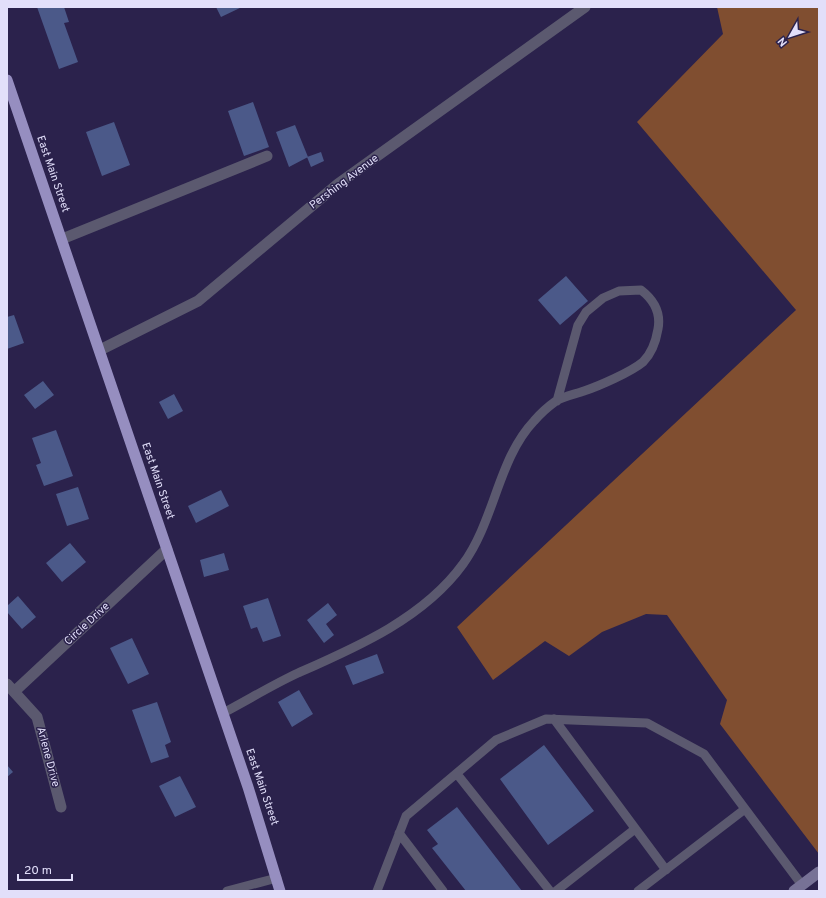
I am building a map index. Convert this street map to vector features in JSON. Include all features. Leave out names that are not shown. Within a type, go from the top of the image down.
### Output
[{"type":"highway","name":"East Main Street","points":[[7,80],[248,786],[280,891]]},
{"type":"main road","points":[[798,888],[819,872]]},
{"type":"street","name":"Pershing Avenue","points":[[100,350],[198,301],[338,184],[585,7]]},
{"type":"street","points":[[62,239],[267,156]]},
{"type":"street","name":"Circle Drive","points":[[11,688],[167,549]]},
{"type":"street","name":"Arlene Drive","points":[[11,688],[36,717],[61,807]]},
{"type":"lane","points":[[223,713],[285,680],[337,656],[381,632],[413,611],[442,589],[463,564],[482,534],[517,442],[534,420],[557,401],[605,383],[642,362],[651,350],[659,323],[656,307],[650,297],[641,290],[619,291],[603,298],[586,312],[578,324],[557,401]]},
{"type":"lane","points":[[377,891],[406,816],[496,740],[546,719],[647,723],[704,754],[745,809],[798,888]]},
{"type":"lane","points":[[554,720],[666,870]]},
{"type":"lane","points":[[457,774],[550,891]]},
{"type":"lane","points":[[638,891],[745,809]]},
{"type":"lane","points":[[556,891],[635,829]]},
{"type":"lane","points":[[399,833],[443,891]]},
{"type":"lane","points":[[227,891],[277,878]]},
{"type":"shaded area","points":[[717,7],[819,7],[819,854],[720,724],[727,700],[667,615],[646,614],[602,632],[569,656],[545,641],[493,680],[457,627],[796,310],[637,122],[723,34]]},
{"type":"building","points":[[37,7],[64,7],[69,22],[64,23],[78,62],[59,69]]},
{"type":"building","points":[[216,7],[242,7],[221,17]]},
{"type":"building","points":[[253,102],[269,147],[244,156],[228,111]]},
{"type":"building","points":[[114,122],[130,165],[102,176],[86,132]]},
{"type":"building","points":[[295,125],[308,157],[289,167],[276,132]]},
{"type":"building","points":[[321,152],[324,161],[311,167],[307,157]]},
{"type":"building","points":[[566,276],[588,301],[560,325],[538,300]]},
{"type":"building","points":[[14,315],[24,343],[7,349],[7,317]]},
{"type":"building","points":[[43,381],[54,395],[35,409],[24,395]]},
{"type":"building","points":[[174,394],[183,411],[168,419],[159,402]]},
{"type":"building","points":[[56,430],[73,476],[44,486],[36,465],[41,463],[32,438]]},
{"type":"building","points":[[78,487],[89,519],[67,526],[56,494]]},
{"type":"building","points":[[221,490],[229,506],[196,523],[188,506]]},
{"type":"building","points":[[70,543],[86,562],[62,582],[46,563]]},
{"type":"building","points":[[224,553],[229,570],[204,577],[200,560]]},
{"type":"building","points":[[18,596],[36,617],[22,629],[7,612],[7,606]]},
{"type":"building","points":[[268,598],[281,636],[263,642],[257,627],[251,629],[243,606]]},
{"type":"building","points":[[328,603],[337,615],[326,624],[334,635],[324,643],[307,620]]},
{"type":"building","points":[[132,638],[149,674],[128,684],[110,648]]},
{"type":"building","points":[[377,654],[384,673],[353,685],[345,666]]},
{"type":"building","points":[[299,690],[313,714],[292,727],[278,702]]},
{"type":"building","points":[[157,702],[171,742],[165,745],[169,757],[151,763],[132,710]]},
{"type":"building","points":[[544,745],[594,811],[548,845],[500,779]]},
{"type":"building","points":[[7,765],[13,772],[7,777]]},
{"type":"building","points":[[180,776],[196,807],[175,817],[159,786]]},
{"type":"building","points":[[457,807],[522,891],[466,891],[432,848],[438,844],[427,830]]}]
